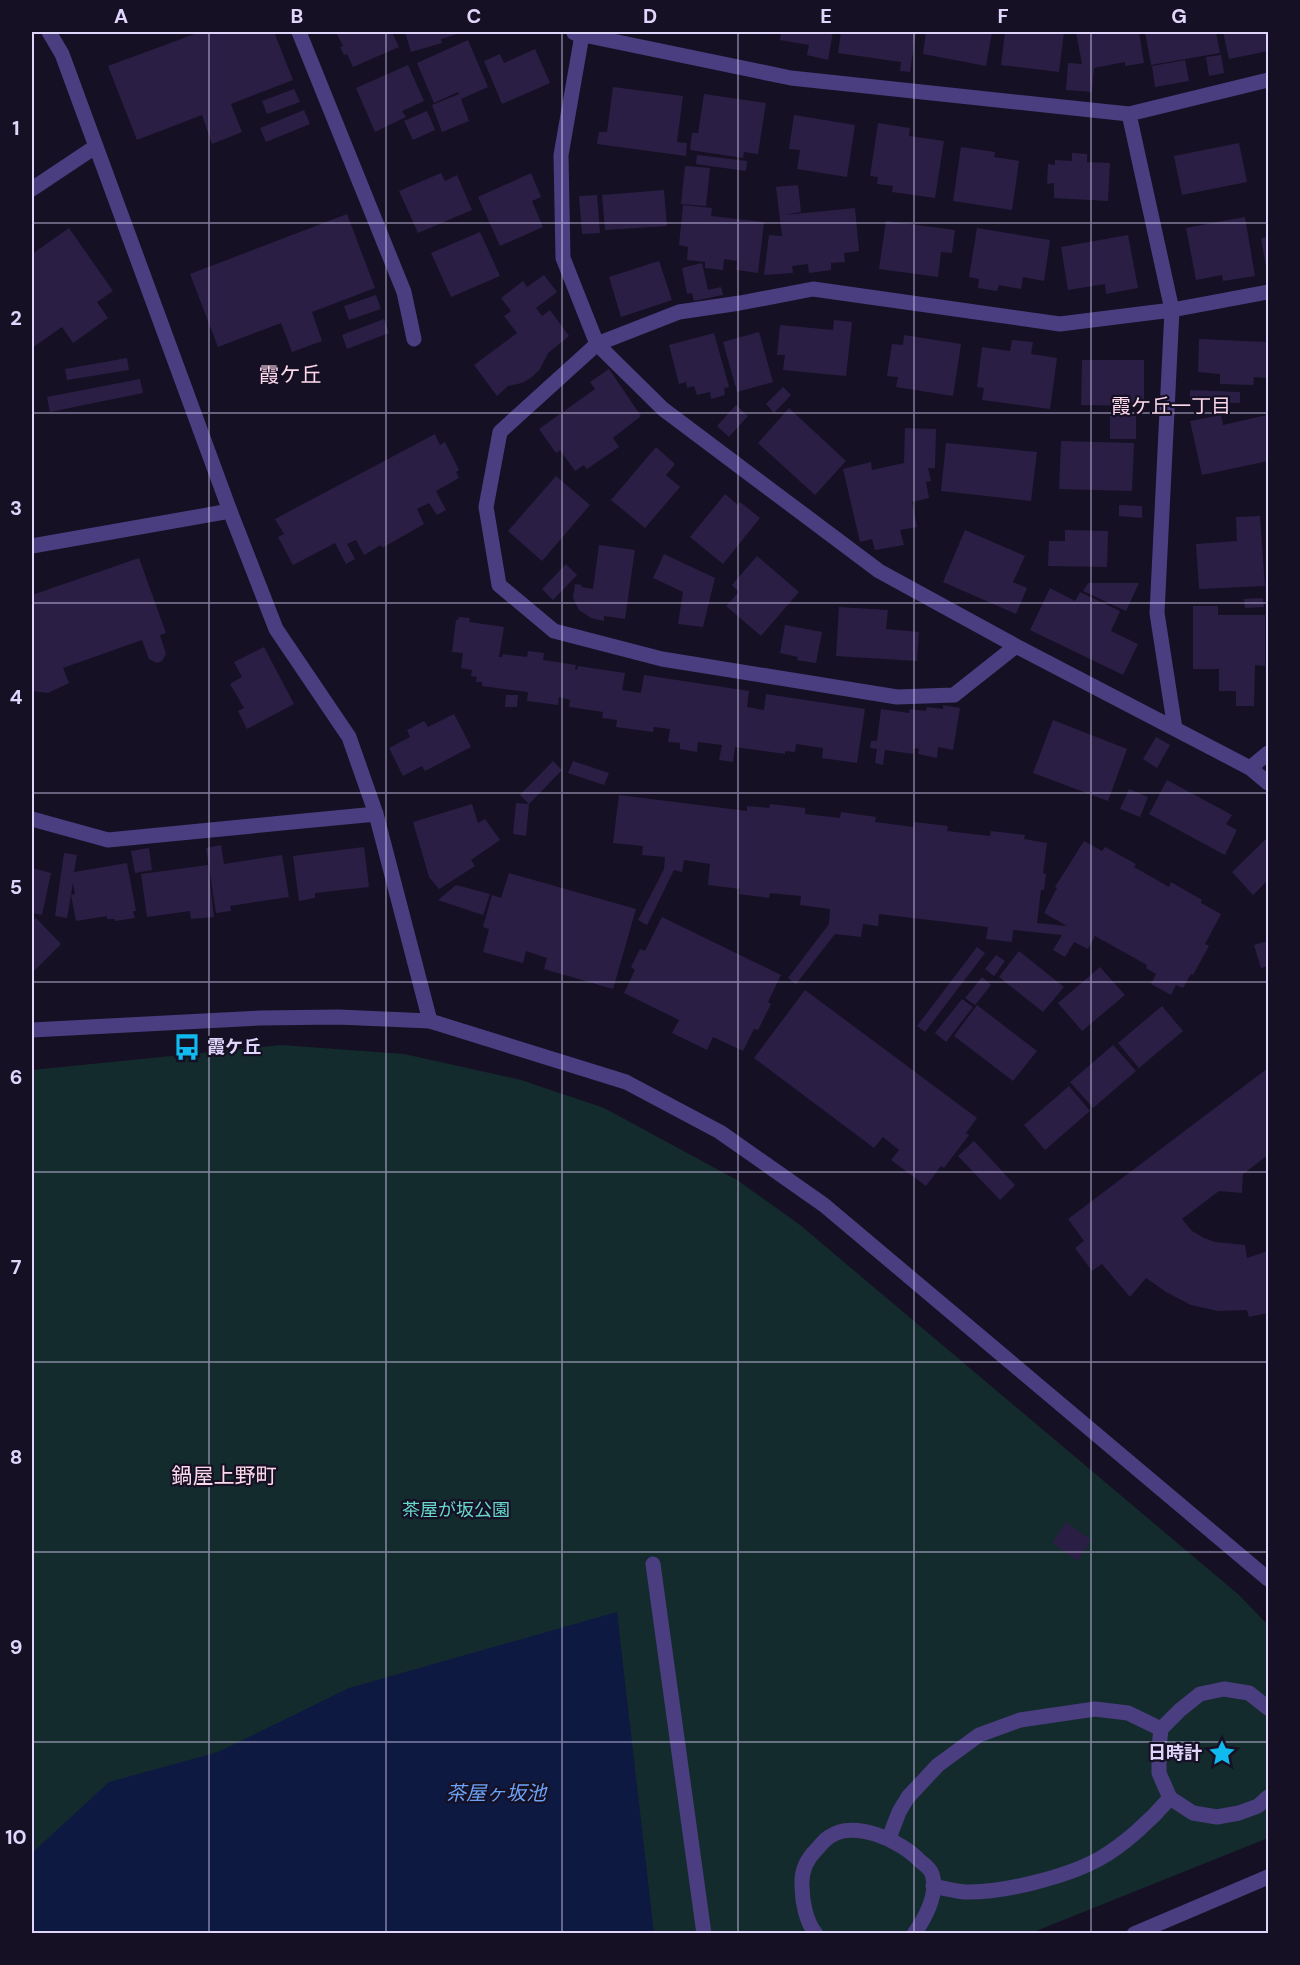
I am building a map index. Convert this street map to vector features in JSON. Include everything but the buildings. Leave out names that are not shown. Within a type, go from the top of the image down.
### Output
[{"type":"street","points":[[49,32],[62,54],[230,511],[276,629],[349,737],[376,814],[430,1021]]},
{"type":"street","points":[[299,32],[404,292],[414,339]]},
{"type":"street","points":[[1269,80],[1129,114],[791,78],[577,33],[561,155],[563,258],[597,344],[663,409],[879,571],[1016,646],[1250,768],[1269,783]]},
{"type":"street","points":[[1129,114],[1172,310],[1157,613],[1175,729]]},
{"type":"street","points":[[32,189],[95,147]]},
{"type":"street","points":[[1016,646],[954,695],[897,697],[662,659],[555,631],[499,585],[486,507],[500,432],[597,344],[679,312],[813,290],[1060,324],[1172,310],[1269,292]]},
{"type":"street","points":[[32,546],[230,511]]},
{"type":"street","points":[[1250,768],[1269,753]]},
{"type":"street","points":[[32,819],[108,840],[376,814]]},
{"type":"street","points":[[32,1030],[260,1018],[338,1017],[430,1021],[626,1082],[720,1132],[824,1205],[1269,1579]]},
{"type":"street","points":[[653,1564],[704,1934]]},
{"type":"street","points":[[1269,1708],[1249,1693],[1224,1689],[1200,1694],[1161,1729],[1159,1748],[1159,1773],[1170,1798],[1194,1813],[1217,1817],[1239,1813],[1258,1806],[1269,1797]]},
{"type":"street","points":[[889,1838],[899,1812],[908,1797],[938,1766],[979,1735],[1020,1720],[1095,1709],[1128,1713],[1161,1729]]},
{"type":"street","points":[[933,1886],[964,1892],[1043,1881],[1099,1858],[1139,1829],[1170,1798]]},
{"type":"street","points":[[816,1934],[802,1901],[801,1875],[811,1855],[830,1836],[848,1830],[869,1832],[889,1838],[914,1853],[932,1874],[933,1895],[924,1919],[914,1934]]},
{"type":"street","points":[[1134,1934],[1269,1877]]},
{"type":"green space","name":"茶屋が坂公園","points":[[281,1045],[404,1054],[521,1080],[604,1108],[737,1180],[800,1225],[1239,1595],[1268,1625],[1268,1838],[1031,1933],[32,1933],[32,1070]]},
{"type":"water","name":"茶屋ヶ坂池","points":[[617,1612],[654,1933],[32,1933],[32,1853],[109,1782],[218,1752],[349,1688]]},
{"type":"place","name":"霞ケ丘","points":[[187,1047]]},
{"type":"place","name":"日時計","points":[[1222,1753]]},
{"type":"district","name":"霞ケ丘","points":[[290,375]]},
{"type":"district","name":"霞ケ丘一丁目","points":[[1171,406]]},
{"type":"district","name":"鍋屋上野町","points":[[224,1476]]}]
